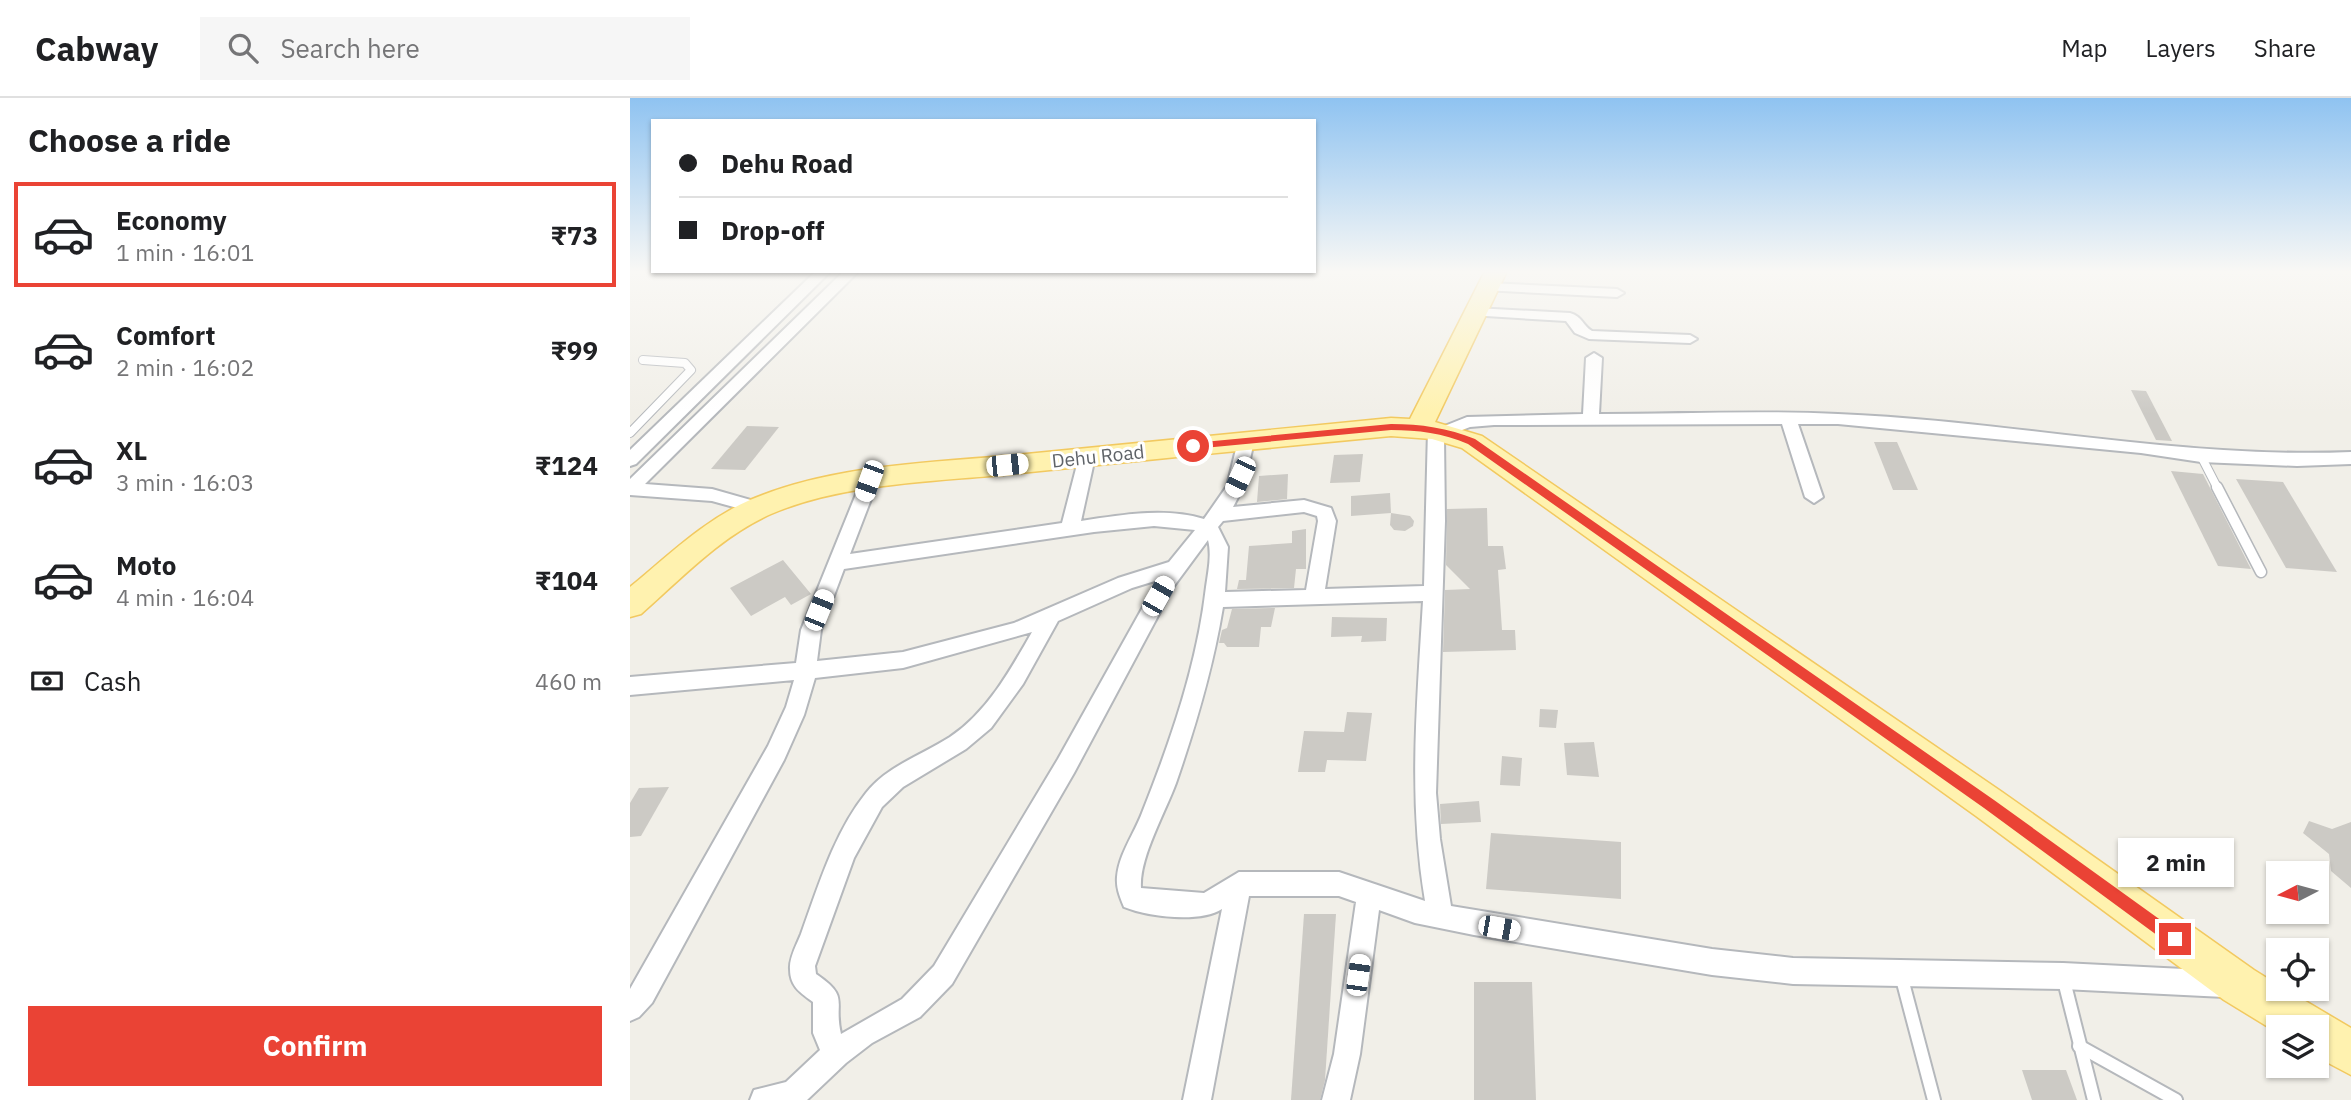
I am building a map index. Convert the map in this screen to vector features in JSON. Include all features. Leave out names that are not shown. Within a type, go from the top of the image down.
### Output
[{"type":"main road","points":[[1471,320],[1422,429],[1472,442],[1989,804],[2239,985],[2289,1015]]},
{"type":"main road","name":"Dehu Road","points":[[630,605],[721,531],[759,508],[801,495],[869,481],[1087,457],[1245,441],[1422,429]]},
{"type":"main road","points":[[2329,1039],[2351,1053]]},
{"type":"street","points":[[630,460],[774,320]]},
{"type":"street","points":[[630,489],[802,320]]},
{"type":"street","points":[[1574,320],[1580,330],[1589,335],[1690,340]]},
{"type":"street","points":[[1591,420],[1594,358]]},
{"type":"street","points":[[1788,418],[1814,496]]},
{"type":"street","points":[[1440,915],[1430,858],[1425,796],[1437,511],[1422,429],[1479,421],[1838,419],[2153,448],[2201,456],[2351,458]]},
{"type":"street","points":[[764,1100],[793,1094],[836,1053],[863,1034],[911,1008],[943,975],[1084,735],[1174,568],[1214,522],[1240,477],[1245,441]]},
{"type":"street","points":[[1070,529],[1087,457]]},
{"type":"street","points":[[630,1008],[643,994],[776,753],[803,690],[806,650],[811,629],[869,481]]},
{"type":"street","points":[[630,489],[712,495],[759,508]]},
{"type":"street","points":[[838,564],[1070,529],[1154,522],[1214,522],[1304,506],[1325,512],[1327,521],[1314,597]]},
{"type":"street","points":[[1214,522],[1218,546],[1215,600],[1203,666],[1148,829],[1128,872],[1126,888],[1133,899],[1167,904],[1207,905],[1239,884],[1339,884],[1415,911],[1712,962],[1793,971],[2063,976],[2239,985]]},
{"type":"street","points":[[630,686],[903,660],[988,639],[1051,616],[1125,583],[1174,568]]},
{"type":"street","points":[[1215,600],[1433,593]]},
{"type":"street","points":[[836,1053],[824,1022],[826,997],[802,978],[802,966],[861,821],[888,785],[968,735],[983,721],[1015,680],[1051,616]]},
{"type":"street","points":[[1197,1100],[1239,884]]},
{"type":"street","points":[[1336,1100],[1347,1054],[1369,896]]},
{"type":"lane","points":[[630,433],[691,370],[685,363],[643,360]]},
{"type":"lane","points":[[2201,456],[2261,572]]},
{"type":"lane","points":[[1901,974],[1934,1100]]},
{"type":"lane","points":[[2063,976],[2094,1100]]},
{"type":"lane","points":[[2079,1046],[2176,1100]]},
{"type":"building","points":[[2131,390],[2146,391],[2172,441],[2156,440]]},
{"type":"building","points":[[747,426],[779,427],[745,470],[711,469]]},
{"type":"building","points":[[1874,442],[1897,442],[1918,490],[1893,490]]},
{"type":"building","points":[[1363,454],[1360,482],[1330,483],[1334,455]]},
{"type":"building","points":[[2171,471],[2203,474],[2251,569],[2218,566]]},
{"type":"building","points":[[1288,474],[1287,499],[1257,502],[1259,476]]},
{"type":"building","points":[[2236,479],[2283,482],[2337,572],[2286,568]]},
{"type":"building","points":[[1390,493],[1391,513],[1351,516],[1351,496]]},
{"type":"building","points":[[1487,508],[1488,546],[1503,546],[1506,569],[1498,570],[1502,630],[1515,630],[1516,650],[1443,652],[1445,590],[1470,589],[1446,565],[1447,509]]},
{"type":"building","points":[[1391,513],[1410,516],[1414,521],[1413,526],[1405,531],[1394,530],[1390,525]]},
{"type":"building","points":[[1306,529],[1306,569],[1296,569],[1294,588],[1237,589],[1239,580],[1246,580],[1249,546],[1292,543],[1292,531]]},
{"type":"building","points":[[783,560],[811,594],[791,605],[785,597],[751,616],[730,588]]},
{"type":"building","points":[[1275,608],[1271,627],[1261,627],[1259,647],[1227,647],[1224,643],[1219,643],[1222,630],[1227,628],[1232,609]]},
{"type":"building","points":[[1332,617],[1387,618],[1386,641],[1361,642],[1362,636],[1331,637]]},
{"type":"building","points":[[1540,709],[1558,710],[1556,728],[1539,727]]},
{"type":"building","points":[[1347,712],[1372,713],[1366,761],[1327,760],[1325,772],[1298,772],[1304,731],[1344,732]]},
{"type":"building","points":[[1594,742],[1599,777],[1567,775],[1564,743]]},
{"type":"building","points":[[1502,756],[1522,758],[1520,786],[1500,785]]},
{"type":"building","points":[[669,787],[641,836],[630,837],[630,803],[639,788]]},
{"type":"building","points":[[1479,801],[1481,822],[1441,824],[1440,804]]},
{"type":"building","points":[[2309,821],[2332,829],[2351,822],[2351,888],[2331,871],[2329,854],[2303,833]]},
{"type":"building","points":[[1491,833],[1621,842],[1621,899],[1486,889]]},
{"type":"building","points":[[1304,914],[1336,914],[1325,1080],[1320,1100],[1291,1100]]},
{"type":"building","points":[[1474,982],[1532,982],[1536,1100],[1474,1100]]},
{"type":"building","points":[[2022,1070],[2066,1070],[2077,1100],[2032,1100]]},
{"type":"route","points":[[1193,446],[1391,427],[1419,427],[1454,434],[1472,442],[1678,589],[1989,804],[2175,939]]}]
